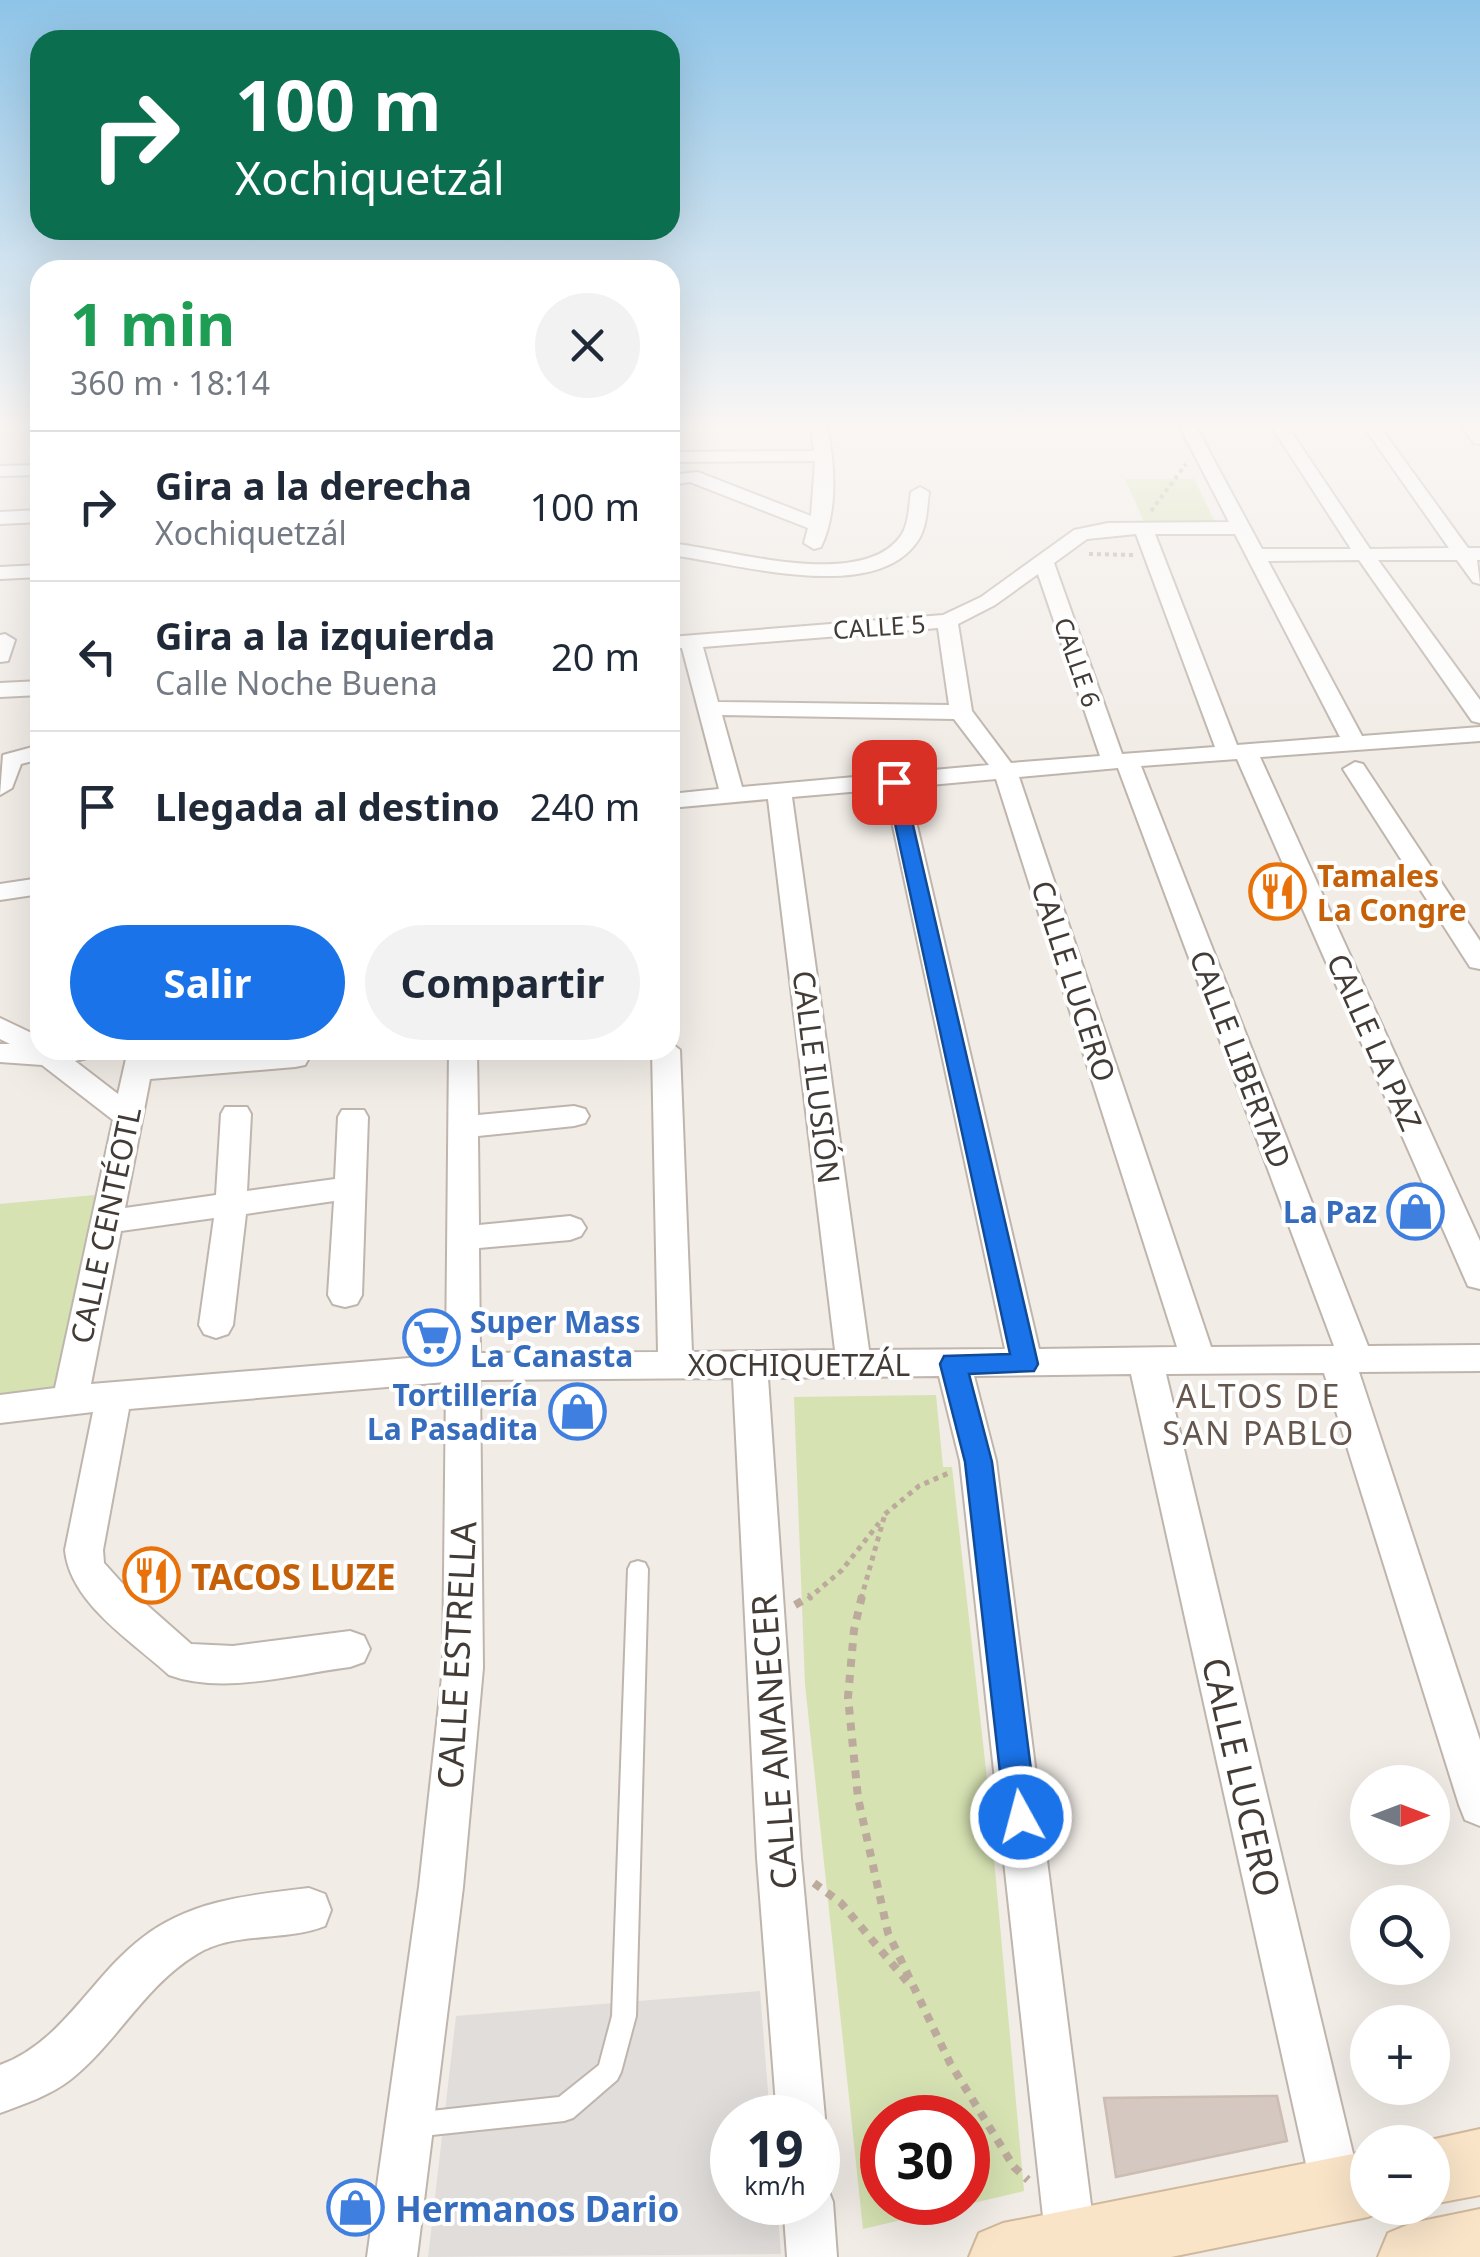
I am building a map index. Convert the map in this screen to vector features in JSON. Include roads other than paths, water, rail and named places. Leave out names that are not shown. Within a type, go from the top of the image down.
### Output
[{"type":"main road","points":[[1450,2168],[1480,2162]]},
{"type":"main road","points":[[1003,2257],[1070,2231],[1350,2188]]},
{"type":"main road","points":[[1412,2257],[1480,2243]]},
{"type":"street","points":[[689,532],[707,541],[707,550]]},
{"type":"street","points":[[807,570],[816,532]]},
{"type":"street","points":[[680,549],[707,550],[807,570],[846,569],[877,562],[898,551],[911,532]]},
{"type":"street","name":"CALLE 5","points":[[680,642],[947,621],[988,601],[1081,534],[1098,532]]},
{"type":"street","name":"CALLE LA PAZ","points":[[1145,532],[1237,753],[1480,1277]]},
{"type":"street","points":[[1244,532],[1355,757],[1480,961]]},
{"type":"street","points":[[1350,532],[1480,716]]},
{"type":"street","points":[[1454,532],[1471,554],[1480,578]]},
{"type":"street","points":[[1257,554],[1471,554]]},
{"type":"street","points":[[1284,554],[1386,582]]},
{"type":"street","name":"CALLE 6","points":[[1050,558],[1120,760]]},
{"type":"street","points":[[0,573],[30,572]]},
{"type":"street","points":[[707,708],[961,712],[947,621]]},
{"type":"street","points":[[680,642],[707,708],[732,795]]},
{"type":"street","points":[[0,690],[30,688]]},
{"type":"street","name":"CALLE LUCERO","points":[[961,712],[1005,771],[1199,1363]]},
{"type":"street","points":[[680,800],[1120,760],[1237,753],[1355,757],[1480,734]]},
{"type":"street","points":[[0,788],[11,760],[30,755]]},
{"type":"street","name":"CALLE LIBERTAD","points":[[1120,760],[1346,1358],[1480,1805]]},
{"type":"street","points":[[894,782],[1025,1364]]},
{"type":"street","name":"CALLE ILUSIÓN","points":[[779,791],[854,1364]]},
{"type":"street","points":[[0,892],[30,888]]},
{"type":"street","points":[[0,1027],[30,1040]]},
{"type":"street","points":[[0,1053],[30,1052]]},
{"type":"street","points":[[64,1060],[126,1115]]},
{"type":"street","name":"CALLE CENTÉOTL","points":[[70,1400],[140,1060]]},
{"type":"street","name":"CALLE ESTRELLA","points":[[392,2257],[441,1887],[463,1668],[462,1060]]},
{"type":"street","points":[[666,1060],[675,1364]]},
{"type":"street","points":[[216,1325],[231,1207],[236,1114]]},
{"type":"street","points":[[463,1127],[574,1116]]},
{"type":"street","points":[[345,1295],[354,1118]]},
{"type":"street","points":[[104,1222],[350,1188]]},
{"type":"street","points":[[461,1238],[570,1228]]},
{"type":"street","name":"XOCHIQUETZÁL","points":[[0,1410],[70,1400],[462,1367],[1146,1364],[1480,1358]]},
{"type":"street","points":[[954,1364],[978,1462],[1070,2231]]},
{"type":"street","name":"CALLE LUCERO","points":[[1146,1364],[1350,2180]]},
{"type":"street","name":"CALLE AMANECER","points":[[750,1366],[780,1858],[799,2095]]},
{"type":"street","points":[[114,1398],[84,1550],[86,1568],[108,1595],[183,1662],[234,1664],[350,1649]]},
{"type":"street","points":[[0,2089],[34,2077],[60,2059],[154,1957],[179,1939],[231,1922],[309,1910]]},
{"type":"street","points":[[810,2225],[812,2257]]},
{"type":"lane","points":[[409,2126],[564,2110],[609,2072],[624,2016],[638,1569]]},
{"type":"place","name":"Tamales La Congre","points":[[1278,892]]},
{"type":"place","name":"La Paz","points":[[1416,1211]]},
{"type":"place","name":"Super Mass La Canasta","points":[[431,1338]]},
{"type":"place","name":"Tortillería La Pasadita","points":[[577,1411]]},
{"type":"place","name":"TACOS LUZE","points":[[152,1576]]},
{"type":"place","name":"Hermanos Dario","points":[[356,2208]]},
{"type":"district","name":"ALTOS DE SAN PABLO","points":[[1259,1414]]}]
